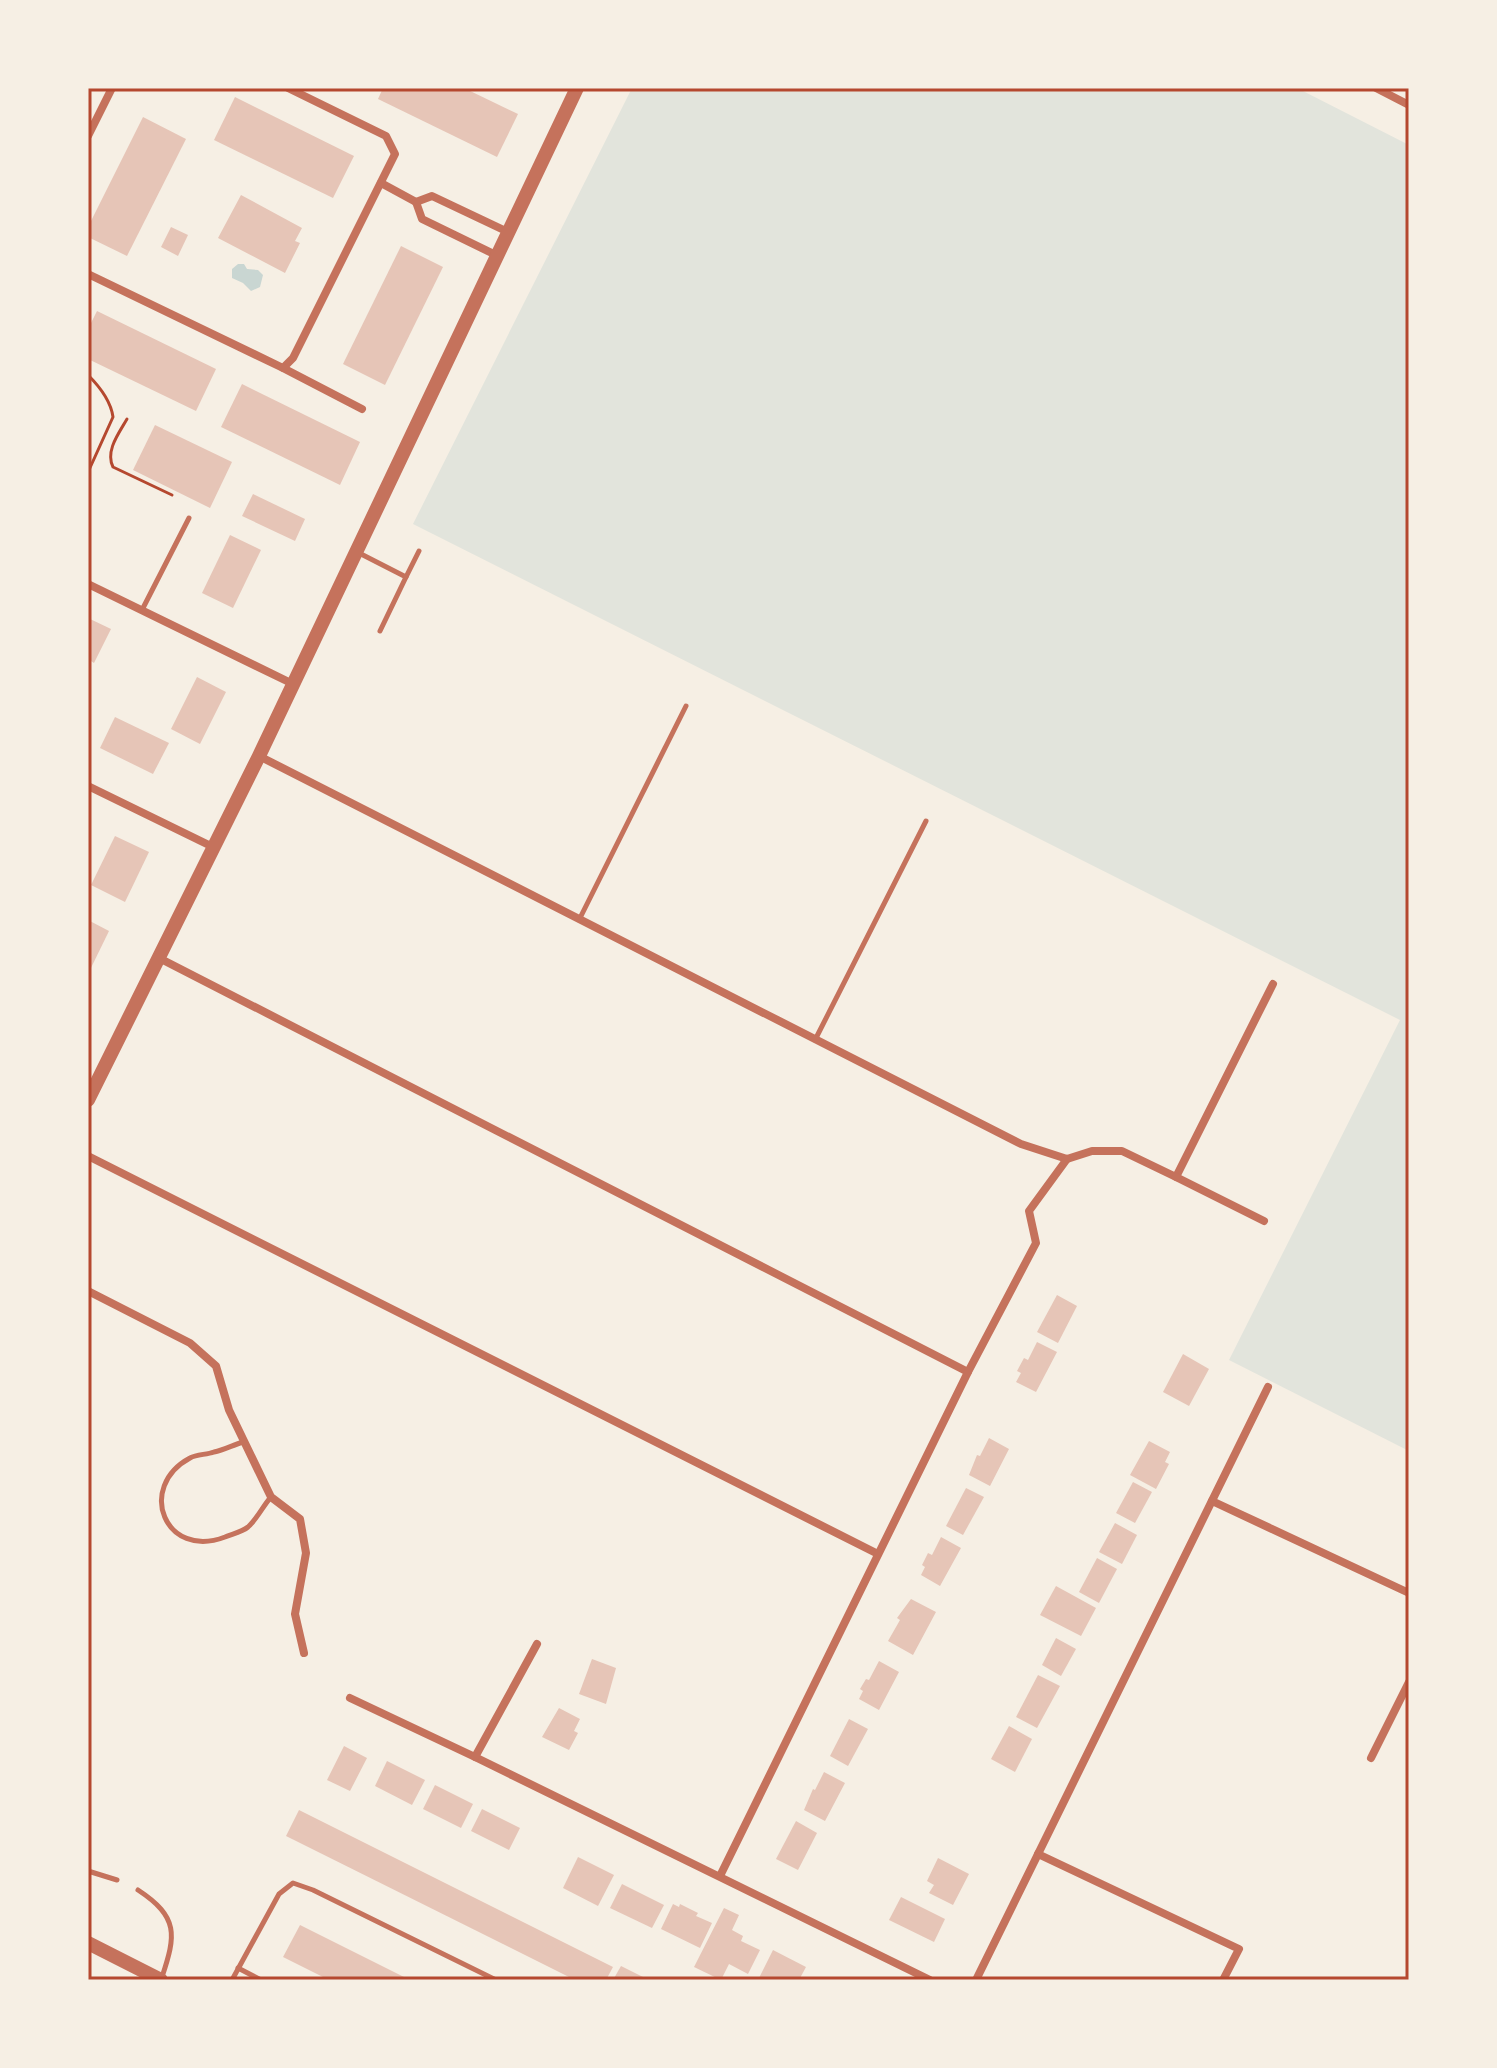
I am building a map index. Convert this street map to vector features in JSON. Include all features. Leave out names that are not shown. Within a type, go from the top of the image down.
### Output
[{"type":"street","points":[[88,136],[112,88]]},
{"type":"street","points":[[283,368],[293,358],[395,154],[386,136],[288,88]]},
{"type":"street","points":[[88,1100],[259,756],[291,683],[577,88]]},
{"type":"street","points":[[1376,88],[1409,105]]},
{"type":"street","points":[[381,183],[416,202],[422,219],[496,255]]},
{"type":"street","points":[[416,202],[432,196],[508,232]]},
{"type":"street","points":[[88,274],[362,409]]},
{"type":"street","points":[[88,584],[291,683]]},
{"type":"street","points":[[259,756],[1021,1144],[1067,1159],[1092,1151],[1122,1151],[1264,1221]]},
{"type":"street","points":[[88,786],[213,847]]},
{"type":"street","points":[[159,958],[968,1372]]},
{"type":"street","points":[[1176,1177],[1273,984]]},
{"type":"street","points":[[88,1156],[878,1554]]},
{"type":"street","points":[[720,1876],[968,1372],[1036,1243],[1029,1211],[1067,1159]]},
{"type":"street","points":[[88,1291],[190,1343],[216,1366],[229,1410],[271,1497],[300,1519],[306,1553],[295,1614],[304,1653]]},
{"type":"street","points":[[976,1980],[1268,1387]]},
{"type":"street","points":[[1212,1501],[1409,1593]]},
{"type":"street","points":[[475,1757],[537,1644]]},
{"type":"street","points":[[1371,1758],[1409,1682]]},
{"type":"street","points":[[350,1698],[930,1980]]},
{"type":"street","points":[[1038,1854],[1239,1949],[1223,1980]]},
{"type":"street","points":[[88,1943],[161,1980]]},
{"type":"lane","points":[[142,610],[189,518]]},
{"type":"lane","points":[[355,551],[406,577]]},
{"type":"lane","points":[[380,631],[419,551]]},
{"type":"lane","points":[[579,921],[686,706]]},
{"type":"lane","points":[[815,1041],[926,821]]},
{"type":"lane","points":[[244,1441],[213,1453],[191,1457],[176,1468],[165,1481],[163,1515],[175,1533],[190,1540],[209,1543],[247,1528],[271,1497]]},
{"type":"lane","points":[[88,1871],[117,1880]]},
{"type":"lane","points":[[232,1980],[279,1894],[293,1883],[496,1980]]},
{"type":"lane","points":[[138,1890],[163,1911],[170,1927],[173,1942],[161,1980]]},
{"type":"lane","points":[[238,1968],[261,1980]]},
{"type":"path","points":[[88,375],[97,384],[113,417],[89,470]]},
{"type":"path","points":[[127,419],[113,446],[110,460],[113,467],[172,495]]},
{"type":"path","points":[[102,441],[113,446]]},
{"type":"shaded area","points":[[632,88],[1297,88],[1409,145],[1409,1451],[1229,1360],[1400,1020],[413,524]]},
{"type":"shaded area","points":[[238,264],[258,270],[263,275],[260,287],[251,291],[232,278],[232,269]]},
{"type":"building","points":[[383,88],[464,88],[518,114],[497,157],[378,99]]},
{"type":"building","points":[[235,97],[354,156],[333,198],[214,140]]},
{"type":"building","points":[[143,117],[186,139],[127,256],[88,237],[88,227]]},
{"type":"building","points":[[241,195],[302,228],[295,241],[300,243],[285,273],[218,238]]},
{"type":"building","points":[[171,227],[188,235],[178,256],[161,247]]},
{"type":"building","points":[[401,246],[443,267],[385,385],[343,364]]},
{"type":"building","points":[[97,311],[216,369],[196,411],[88,359],[88,329]]},
{"type":"building","points":[[242,384],[360,442],[340,485],[221,427]]},
{"type":"building","points":[[155,425],[232,462],[210,508],[133,470]]},
{"type":"building","points":[[253,494],[305,519],[295,541],[242,516]]},
{"type":"building","points":[[230,535],[261,550],[233,608],[202,593]]},
{"type":"building","points":[[88,618],[111,629],[94,663],[88,659]]},
{"type":"building","points":[[197,677],[226,692],[200,744],[171,729]]},
{"type":"building","points":[[115,717],[169,743],[153,774],[100,748]]},
{"type":"building","points":[[115,836],[149,852],[125,902],[91,885]]},
{"type":"building","points":[[88,920],[109,931],[88,974]]},
{"type":"building","points":[[1057,1295],[1077,1306],[1058,1343],[1037,1332]]},
{"type":"building","points":[[1037,1342],[1057,1352],[1036,1392],[1016,1382],[1021,1373],[1017,1371],[1024,1358],[1028,1360]]},
{"type":"building","points":[[1183,1354],[1209,1369],[1189,1406],[1163,1392]]},
{"type":"building","points":[[989,1438],[1009,1449],[990,1486],[969,1475],[977,1455],[980,1456]]},
{"type":"building","points":[[1149,1441],[1170,1452],[1165,1462],[1169,1464],[1156,1489],[1130,1475]]},
{"type":"building","points":[[1133,1482],[1152,1492],[1135,1523],[1116,1513]]},
{"type":"building","points":[[966,1488],[984,1497],[963,1535],[946,1526]]},
{"type":"building","points":[[1115,1523],[1137,1535],[1122,1564],[1099,1552]]},
{"type":"building","points":[[941,1537],[961,1548],[940,1586],[921,1575],[928,1553],[932,1555]]},
{"type":"building","points":[[1097,1558],[1117,1569],[1099,1603],[1079,1592]]},
{"type":"building","points":[[1056,1586],[1096,1608],[1081,1636],[1040,1615]]},
{"type":"building","points":[[911,1599],[936,1612],[913,1655],[888,1641],[900,1620],[897,1618]]},
{"type":"building","points":[[1056,1638],[1076,1649],[1061,1676],[1042,1665]]},
{"type":"building","points":[[592,1659],[616,1668],[606,1704],[579,1694]]},
{"type":"building","points":[[879,1661],[899,1672],[879,1710],[859,1699],[863,1691],[860,1689]]},
{"type":"building","points":[[1038,1675],[1060,1686],[1037,1728],[1016,1717]]},
{"type":"building","points":[[559,1708],[580,1719],[574,1731],[578,1733],[569,1750],[542,1737]]},
{"type":"building","points":[[849,1719],[868,1729],[848,1766],[830,1756]]},
{"type":"building","points":[[1009,1726],[1032,1739],[1015,1772],[991,1759]]},
{"type":"building","points":[[344,1746],[367,1758],[350,1791],[327,1780]]},
{"type":"building","points":[[387,1761],[425,1780],[412,1805],[375,1786]]},
{"type":"building","points":[[824,1772],[845,1783],[825,1821],[804,1810]]},
{"type":"building","points":[[435,1785],[473,1804],[461,1828],[423,1809]]},
{"type":"building","points":[[482,1809],[520,1828],[509,1850],[471,1831]]},
{"type":"building","points":[[299,1810],[613,1967],[606,1980],[575,1980],[286,1836]]},
{"type":"building","points":[[796,1821],[817,1833],[798,1870],[776,1859]]},
{"type":"building","points":[[578,1857],[614,1875],[598,1906],[563,1888]]},
{"type":"building","points":[[938,1858],[969,1874],[953,1905],[929,1893],[934,1885],[927,1881]]},
{"type":"building","points":[[622,1884],[664,1905],[652,1928],[610,1908]]},
{"type":"building","points":[[901,1897],[945,1919],[934,1942],[889,1920]]},
{"type":"building","points":[[673,1904],[679,1907],[680,1904],[712,1923],[700,1948],[661,1929]]},
{"type":"building","points":[[724,1908],[739,1915],[732,1930],[743,1936],[741,1941],[760,1950],[748,1974],[729,1964],[721,1980],[694,1967]]},
{"type":"building","points":[[300,1925],[410,1980],[329,1980],[283,1957]]},
{"type":"building","points":[[773,1950],[806,1967],[799,1980],[758,1980]]},
{"type":"building","points":[[621,1966],[649,1980],[613,1980]]}]
